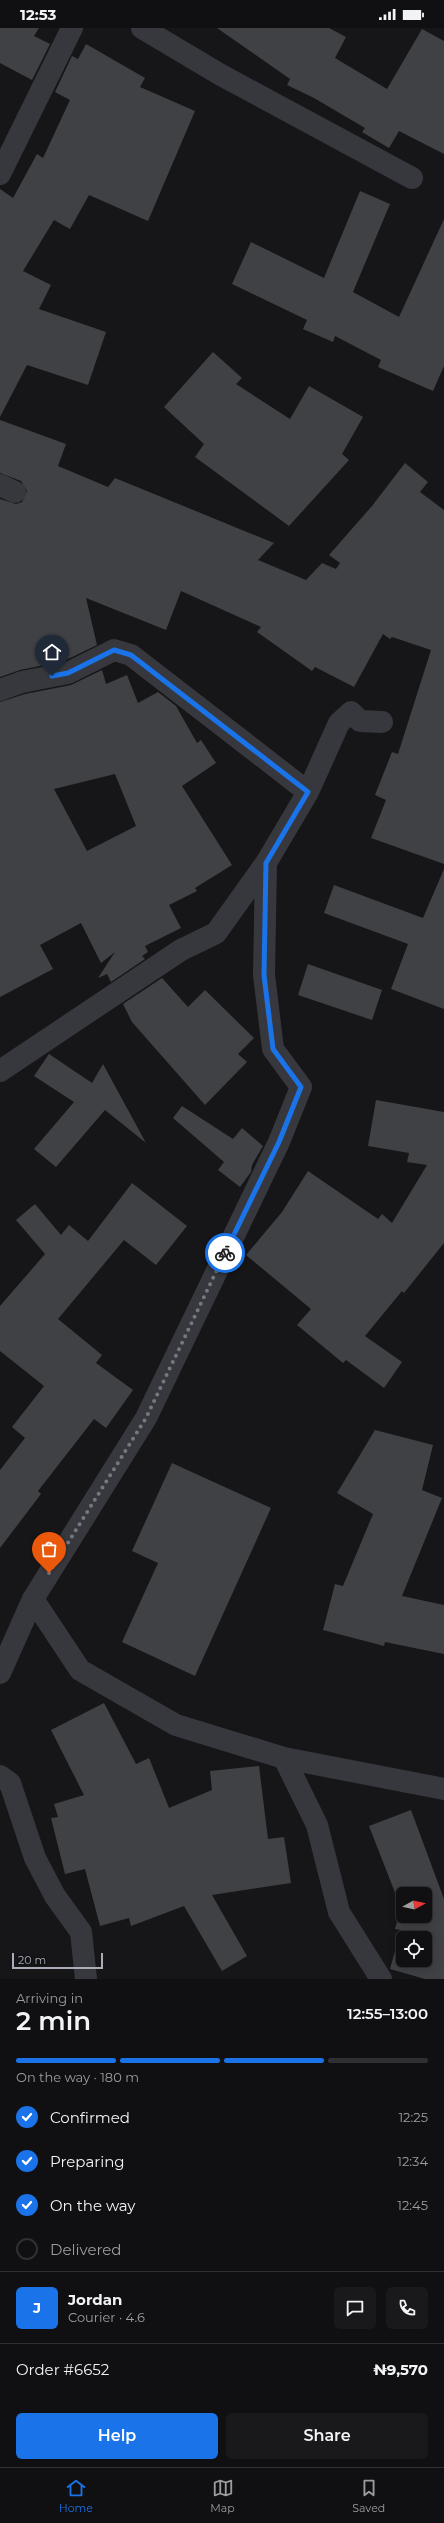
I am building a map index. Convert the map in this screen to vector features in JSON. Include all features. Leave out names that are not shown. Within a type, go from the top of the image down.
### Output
[{"type":"street","points":[[0,174],[72,28]]},
{"type":"street","points":[[142,28],[221,75],[412,178]]},
{"type":"street","points":[[0,690],[22,682],[68,673],[114,650],[131,655],[308,792]]},
{"type":"street","points":[[0,1071],[181,950],[216,933],[266,863],[308,792],[339,723],[351,712],[360,721],[382,722]]},
{"type":"street","points":[[0,1673],[33,1599],[146,1418],[279,1142],[301,1087],[273,1049],[264,975],[266,863]]},
{"type":"street","points":[[33,1599],[80,1670],[176,1725],[284,1758],[444,1789]]},
{"type":"street","points":[[284,1758],[317,1825],[339,1912],[381,1979]]},
{"type":"street","points":[[0,1776],[10,1783],[35,1858],[55,1896],[82,1932],[86,1979]]},
{"type":"building","points":[[0,28],[39,28],[34,36],[50,44],[32,80],[0,63]]},
{"type":"building","points":[[217,28],[329,28],[346,37],[335,58],[387,89],[422,29],[444,41],[444,154],[399,131],[389,148],[362,132],[365,128],[314,98],[287,85],[290,79]]},
{"type":"building","points":[[86,44],[145,78],[140,87],[195,111],[148,221],[89,195],[70,229],[54,220],[23,271],[51,285],[39,309],[106,332],[88,385],[27,365],[0,417],[0,189],[13,198],[37,154],[43,158],[70,100],[55,92],[72,56],[78,59]]},
{"type":"building","points":[[360,191],[390,204],[353,292],[399,317],[444,219],[444,366],[433,391],[378,367],[381,360],[335,336],[333,342],[303,329],[307,320],[232,284],[251,242],[324,278]]},
{"type":"building","points":[[213,352],[242,378],[236,384],[290,419],[309,386],[363,417],[342,454],[349,460],[289,526],[195,457],[204,444],[164,407]]},
{"type":"building","points":[[0,420],[66,444],[58,466],[108,487],[115,478],[274,543],[258,560],[306,580],[322,563],[336,569],[340,563],[329,555],[372,506],[405,463],[428,482],[420,492],[444,510],[444,864],[371,838],[386,800],[375,795],[392,752],[398,754],[431,650],[392,637],[390,639],[383,634],[354,687],[315,667],[312,671],[257,632],[261,627],[181,591],[166,630],[86,598],[97,645],[64,661],[20,670],[0,677],[0,499],[16,504],[22,502],[27,491],[21,481],[0,473]]},
{"type":"building","points":[[102,670],[106,684],[127,675],[138,703],[158,692],[176,706],[197,743],[201,740],[216,763],[182,786],[232,865],[195,888],[197,891],[169,905],[181,928],[145,946],[148,952],[142,956],[145,959],[111,982],[107,974],[98,978],[115,952],[101,963],[81,923],[40,945],[53,969],[0,997],[0,702],[25,694],[71,685]],"holes":[[[115,774],[136,826],[87,851],[54,789]]]},
{"type":"building","points":[[444,869],[444,1009],[391,989],[408,944],[324,913],[334,885],[423,918]]},
{"type":"building","points":[[308,964],[382,990],[372,1020],[298,995]]},
{"type":"building","points":[[162,978],[188,1007],[205,990],[254,1038],[238,1054],[247,1062],[205,1105],[132,1022],[123,1004]]},
{"type":"building","points":[[49,1054],[92,1083],[103,1064],[146,1143],[105,1110],[56,1167],[34,1149],[74,1102],[34,1076]]},
{"type":"building","points":[[376,1100],[444,1112],[444,1243],[404,1293],[402,1291],[365,1336],[402,1362],[384,1388],[346,1360],[343,1363],[297,1325],[311,1309],[246,1255],[282,1212],[308,1171],[378,1219],[382,1214],[392,1223],[427,1165],[407,1162],[409,1153],[368,1146]]},
{"type":"building","points":[[182,1106],[233,1139],[242,1128],[263,1146],[252,1165],[251,1172],[240,1187],[218,1170],[224,1162],[173,1118]]},
{"type":"building","points":[[132,1183],[187,1226],[156,1265],[124,1240],[58,1319],[102,1355],[96,1363],[133,1390],[106,1428],[94,1419],[38,1491],[41,1494],[0,1548],[0,1470],[25,1438],[12,1427],[44,1386],[0,1351],[0,1306],[45,1254],[16,1220],[35,1204],[61,1235],[69,1225],[88,1241]]},
{"type":"building","points":[[375,1430],[433,1445],[422,1490],[442,1498],[402,1596],[444,1605],[444,1654],[385,1642],[384,1646],[323,1630],[335,1584],[343,1586],[373,1514],[337,1493]]},
{"type":"building","points":[[172,1463],[271,1508],[195,1676],[122,1642],[158,1563],[132,1551]]},
{"type":"building","points":[[104,1703],[136,1764],[149,1758],[169,1808],[212,1790],[210,1771],[259,1766],[268,1839],[284,1837],[291,1883],[212,1895],[247,1956],[222,1971],[184,1906],[131,1926],[129,1918],[100,1926],[85,1869],[65,1874],[51,1818],[58,1817],[54,1804],[84,1795],[51,1730]]},
{"type":"building","points":[[411,1810],[444,1899],[444,1979],[425,1979],[390,1969],[396,1948],[396,1967],[432,1967],[432,1931],[401,1931],[395,1929],[397,1923],[432,1923],[432,1887],[396,1887],[396,1895],[369,1826]]},
{"type":"way so far","points":[[49,1573],[146,1418],[225,1253]]},
{"type":"route","points":[[52,676],[68,673],[114,650],[131,655],[308,792],[266,863],[264,975],[273,1049],[301,1087],[279,1142],[225,1253]]}]
